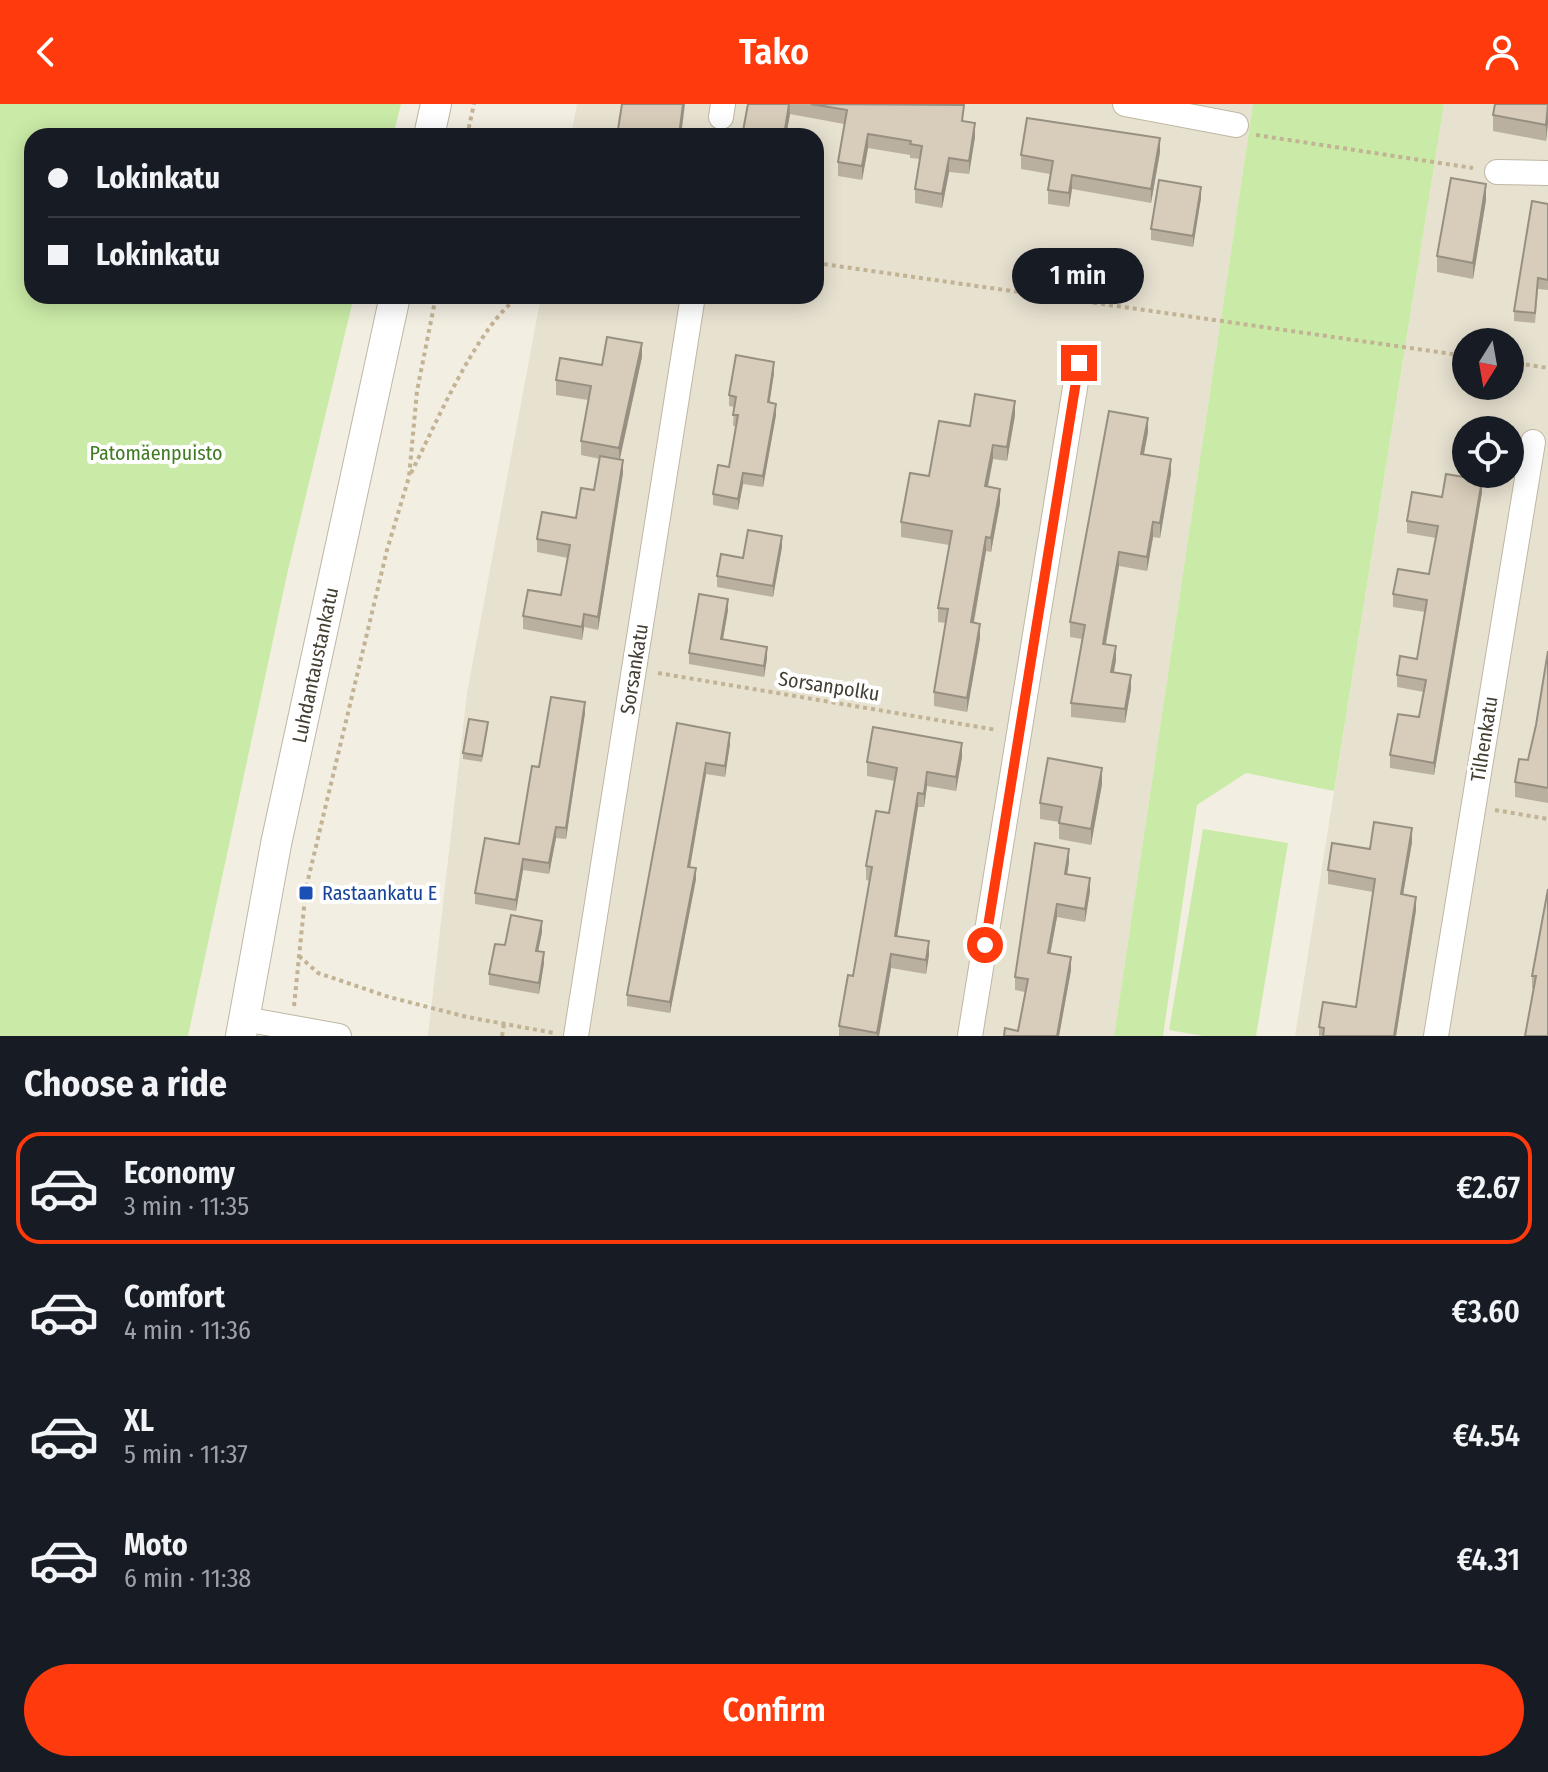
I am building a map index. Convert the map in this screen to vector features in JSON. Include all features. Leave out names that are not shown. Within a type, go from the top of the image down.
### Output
[{"type":"street","points":[[431,128],[436,104]]},
{"type":"street","points":[[1125,104],[1236,125]]},
{"type":"street","points":[[1497,172],[1548,173]]},
{"type":"street","name":"Luhdantaustankatu","points":[[243,1027],[276,844],[393,304]]},
{"type":"street","name":"Sorsankatu","points":[[567,1035],[634,669],[692,304]]},
{"type":"street","points":[[970,1036],[1079,363]]},
{"type":"street","name":"Tilhenkatu","points":[[1436,1036],[1533,442]]},
{"type":"street","points":[[243,1027],[292,1027],[339,1036]]},
{"type":"path","points":[[469,128],[474,104]]},
{"type":"path","points":[[1236,125],[1255,135],[1497,172]]},
{"type":"path","points":[[824,264],[1452,354]]},
{"type":"path","points":[[409,477],[417,391],[434,304]]},
{"type":"path","points":[[292,1027],[306,888],[387,550],[409,477],[469,362],[508,304]]},
{"type":"path","points":[[1524,364],[1548,368]]},
{"type":"path","name":"Sorsanpolku","points":[[634,669],[1019,733]]},
{"type":"path","points":[[1473,806],[1548,819]]},
{"type":"path","points":[[299,956],[318,973],[375,992],[504,1024],[567,1035]]},
{"type":"path","points":[[502,1036],[504,1024]]},
{"type":"shaded area","points":[[577,104],[1253,104],[1114,1036],[428,1036],[467,693],[540,304],[824,304],[824,128],[572,128]]},
{"type":"shaded area","points":[[1444,104],[1548,104],[1548,1036],[1295,1036]]},
{"type":"green space","name":"Patomäenpuisto","points":[[0,104],[401,104],[395,128],[24,128],[24,304],[352,304],[288,570],[188,1036],[0,1036]]},
{"type":"green space","points":[[1253,104],[1444,104],[1334,791],[1246,773],[1197,805],[1163,1036],[1114,1036]]},
{"type":"green space","points":[[1203,829],[1288,843],[1256,1036],[1203,1036],[1169,1030]]},
{"type":"building","points":[[622,104],[683,104],[680,128],[618,128]]},
{"type":"building","points":[[748,104],[789,104],[785,128],[744,128]]},
{"type":"building","points":[[811,104],[964,105],[962,121],[975,123],[969,161],[949,158],[942,194],[915,189],[922,146],[910,144],[911,141],[868,134],[862,166],[838,162],[847,110]]},
{"type":"building","points":[[1495,104],[1548,104],[1546,125],[1493,115]]},
{"type":"building","points":[[1027,118],[1160,138],[1151,189],[1072,175],[1069,193],[1048,190],[1053,161],[1021,155]]},
{"type":"building","points":[[1451,178],[1486,184],[1473,263],[1437,256]]},
{"type":"building","points":[[1159,180],[1201,187],[1193,236],[1151,229]]},
{"type":"building","points":[[1532,201],[1548,204],[1548,280],[1538,278],[1535,313],[1514,311]]},
{"type":"building","points":[[607,337],[642,343],[619,448],[581,441],[591,386],[556,380],[560,358],[602,365]]},
{"type":"building","points":[[736,355],[774,362],[768,402],[776,404],[763,476],[743,473],[738,499],[713,494],[718,465],[729,467],[738,415],[733,415],[736,397],[729,395]]},
{"type":"building","points":[[975,394],[1015,401],[1007,447],[993,445],[985,486],[1000,489],[991,538],[986,537],[971,622],[980,624],[967,698],[934,692],[948,609],[938,608],[952,531],[901,522],[910,473],[929,476],[939,421],[970,426]]},
{"type":"building","points":[[1109,411],[1148,418],[1141,454],[1171,459],[1160,523],[1153,522],[1147,557],[1119,552],[1103,644],[1116,646],[1111,672],[1131,675],[1125,709],[1071,703],[1085,625],[1070,622]]},
{"type":"building","points":[[600,456],[623,460],[598,617],[584,614],[582,627],[523,616],[528,590],[561,595],[570,545],[537,539],[542,512],[576,518],[581,488],[594,490]]},
{"type":"building","points":[[1446,474],[1452,475],[1452,488],[1481,488],[1434,763],[1390,755],[1398,714],[1419,717],[1426,680],[1397,675],[1400,656],[1417,659],[1427,600],[1393,594],[1398,569],[1429,574],[1438,526],[1407,521],[1412,492],[1442,497]]},
{"type":"building","points":[[748,530],[782,536],[773,586],[717,576],[721,554],[743,558]]},
{"type":"building","points":[[699,594],[728,599],[721,639],[767,647],[764,666],[689,653]]},
{"type":"building","points":[[1548,651],[1548,788],[1515,782],[1519,759],[1528,760]]},
{"type":"building","points":[[551,697],[585,702],[566,828],[556,827],[549,863],[523,859],[516,900],[475,893],[485,838],[519,844],[532,766],[539,767]]},
{"type":"building","points":[[469,719],[488,722],[482,756],[463,753]]},
{"type":"building","points":[[677,723],[730,733],[725,766],[706,763],[688,867],[696,868],[670,1002],[627,995]]},
{"type":"building","points":[[873,727],[962,743],[956,777],[927,772],[924,794],[918,793],[895,936],[929,941],[926,960],[891,954],[877,1033],[839,1026],[848,975],[853,976],[872,867],[866,866],[876,811],[889,813],[897,768],[867,762]]},
{"type":"building","points":[[1048,758],[1102,768],[1091,829],[1059,823],[1062,807],[1040,803]]},
{"type":"building","points":[[1374,822],[1412,828],[1401,894],[1416,897],[1394,1036],[1323,1036],[1324,1028],[1319,1027],[1323,1002],[1356,1007],[1375,879],[1328,870],[1332,843],[1370,849]]},
{"type":"building","points":[[1035,843],[1069,849],[1065,874],[1090,878],[1085,909],[1057,904],[1048,953],[1071,957],[1057,1036],[1004,1036],[1005,1028],[1018,1031],[1028,979],[1015,977]]},
{"type":"building","points":[[1548,889],[1548,1036],[1525,1036],[1536,976],[1532,976]]},
{"type":"building","points":[[511,915],[542,921],[536,951],[544,952],[539,983],[489,974],[495,944],[505,945]]},
{"type":"place","name":"Rastaankatu E","points":[[306,893]]},
{"type":"route","points":[[985,945],[1079,363]]}]
